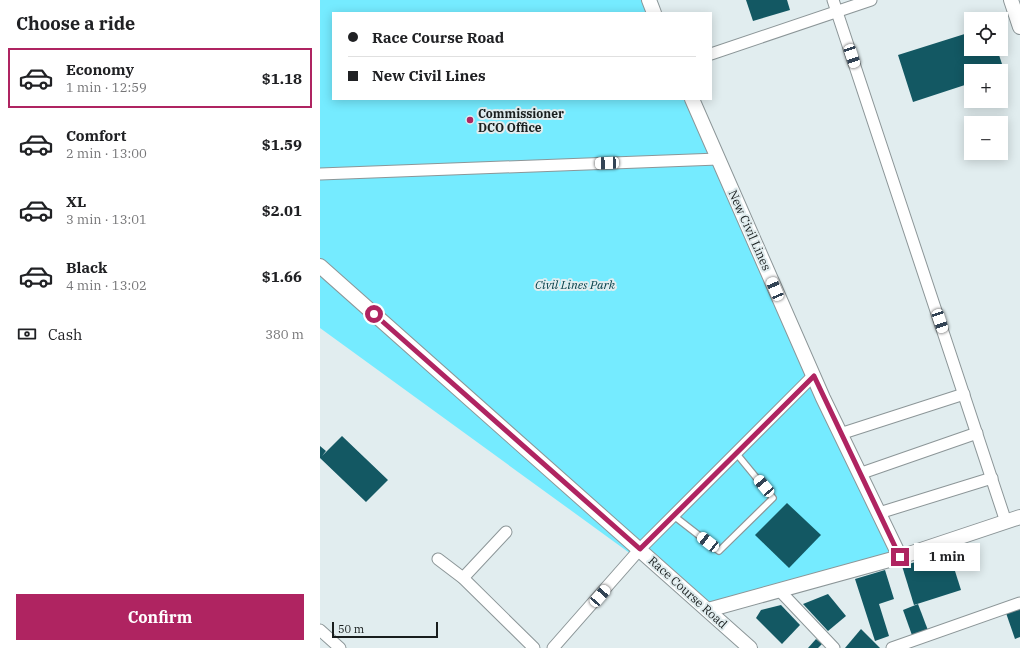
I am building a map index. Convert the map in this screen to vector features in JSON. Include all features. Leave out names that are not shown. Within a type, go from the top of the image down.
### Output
[{"type":"street","points":[[649,0],[654,12]]},
{"type":"street","points":[[833,0],[1006,522]]},
{"type":"street","points":[[712,54],[871,0]]},
{"type":"street","points":[[1011,0],[1020,27]]},
{"type":"street","name":"New Civil Lines","points":[[692,100],[840,434],[900,557]]},
{"type":"street","points":[[320,174],[718,159]]},
{"type":"street","name":"Race Course Road","points":[[320,266],[750,648]]},
{"type":"street","points":[[553,648],[640,549],[814,376]]},
{"type":"street","points":[[840,434],[964,394]]},
{"type":"street","points":[[859,474],[977,433]]},
{"type":"street","points":[[879,513],[992,478]]},
{"type":"street","points":[[708,610],[900,557],[1020,517]]},
{"type":"street","points":[[463,578],[506,532]]},
{"type":"street","points":[[438,558],[463,578],[534,648]]},
{"type":"street","points":[[779,590],[834,648]]},
{"type":"street","points":[[892,648],[1020,603]]},
{"type":"street","points":[[320,630],[340,648]]},
{"type":"lane","points":[[674,516],[719,550],[773,498],[736,453]]},
{"type":"green space","name":"Civil Lines Park","points":[[320,0],[650,0],[656,12],[332,12],[332,100],[695,100],[900,557],[708,610],[320,328]]},
{"type":"building","points":[[746,0],[787,0],[790,10],[753,21]]},
{"type":"building","points":[[964,34],[964,56],[999,56],[1002,64],[964,64],[964,85],[913,102],[898,55]]},
{"type":"building","points":[[342,436],[388,480],[366,502],[320,458],[320,446],[326,451],[322,456]]},
{"type":"building","points":[[787,503],[821,535],[789,568],[755,535]]},
{"type":"building","points":[[949,552],[961,590],[914,605],[902,566]]},
{"type":"building","points":[[885,570],[894,599],[879,604],[889,636],[875,641],[855,579]]},
{"type":"building","points":[[828,594],[846,616],[828,631],[803,604]]},
{"type":"building","points":[[918,604],[929,633],[913,638],[903,610]]},
{"type":"building","points":[[781,605],[800,625],[782,644],[756,618],[761,610]]},
{"type":"building","points":[[1020,608],[1020,637],[1015,639],[1006,613]]},
{"type":"building","points":[[861,629],[880,648],[845,648]]},
{"type":"building","points":[[816,639],[822,644],[818,648],[808,648]]},
{"type":"place","name":"Commissioner DCO Office","points":[[470,120]]},
{"type":"route","points":[[374,314],[640,549],[814,376],[823,398],[900,557]]}]
